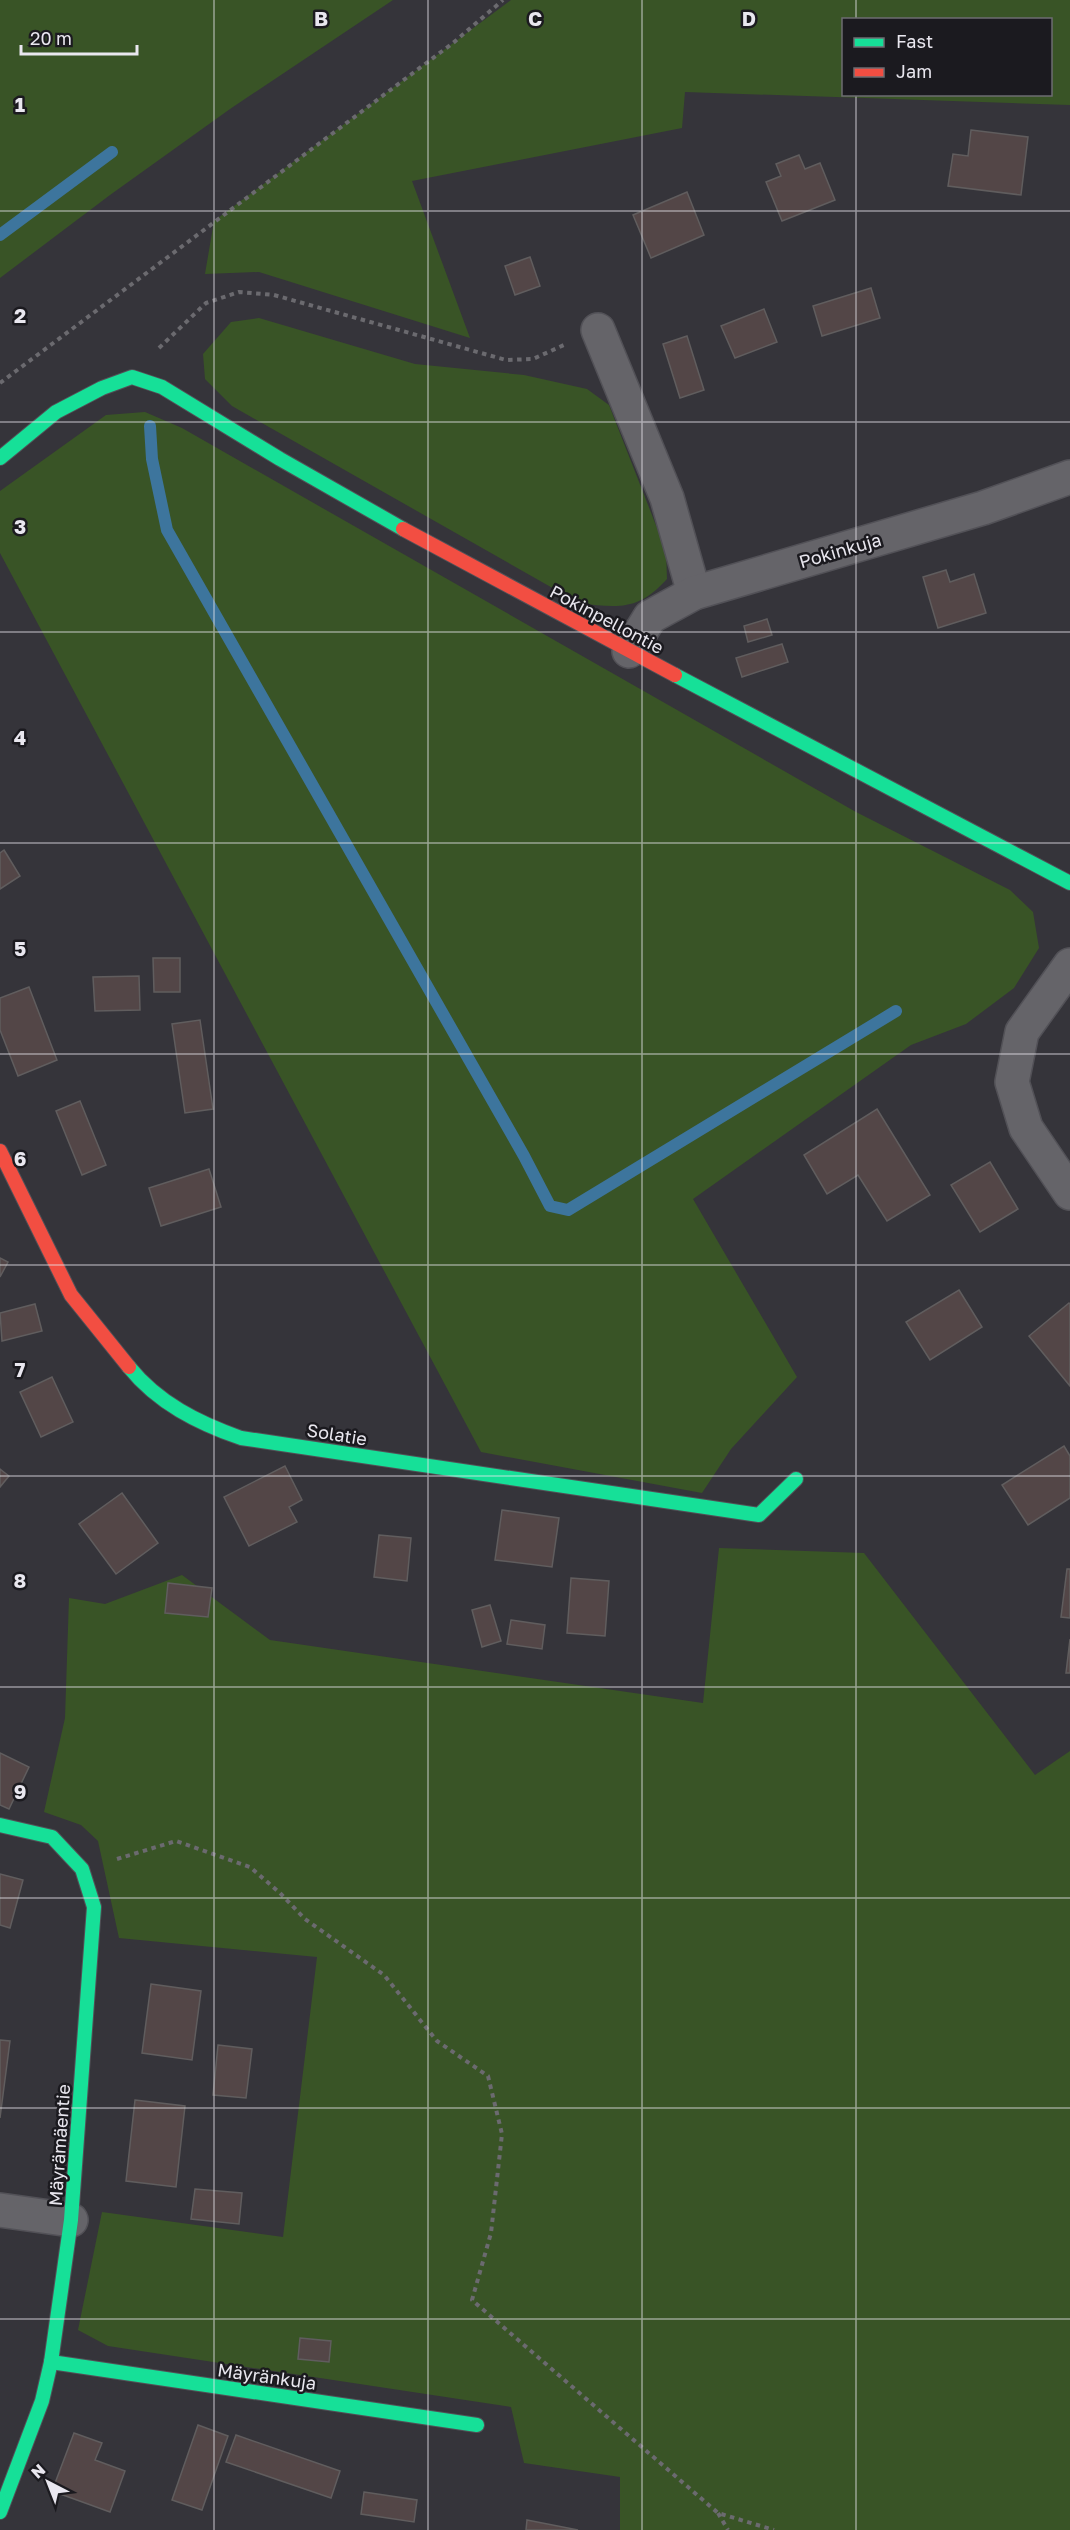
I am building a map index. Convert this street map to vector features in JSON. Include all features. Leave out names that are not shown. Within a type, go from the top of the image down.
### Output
[{"type":"street","points":[[598,330],[667,498],[694,593]]},
{"type":"street","points":[[0,458],[56,412],[102,388],[132,377]]},
{"type":"street","name":"Pokinpellontie","points":[[132,377],[162,387],[280,459],[443,552],[1070,883]]},
{"type":"street","name":"Pokinkuja","points":[[629,651],[651,617],[694,593],[983,508],[1070,477]]},
{"type":"street","points":[[1070,965],[1022,1032],[1012,1082],[1026,1128],[1070,1193]]},
{"type":"street","name":"Solatie","points":[[0,1151],[71,1295],[136,1377],[169,1404],[202,1424],[241,1438],[759,1515],[796,1479]]},
{"type":"street","name":"Mäyrämäentie","points":[[0,1825],[52,1837],[82,1869],[94,1907],[71,2220],[51,2362],[42,2401],[0,2512]]},
{"type":"street","points":[[0,2210],[71,2220]]},
{"type":"street","name":"Mäyränkuja","points":[[51,2362],[477,2425]]},
{"type":"path","points":[[0,383],[453,43],[503,0]]},
{"type":"path","points":[[132,377],[206,303],[239,292],[274,295],[506,360],[533,359],[598,330]]},
{"type":"path","points":[[82,1869],[176,1841],[249,1867],[280,1893],[305,1919],[384,1975],[437,2041],[488,2076],[502,2134],[491,2233],[472,2300],[718,2513],[728,2530]]},
{"type":"path","points":[[718,2513],[774,2530]]},
{"type":"green space","points":[[0,0],[393,0],[230,109],[0,278]]},
{"type":"green space","points":[[511,0],[1070,0],[1070,105],[685,92],[682,128],[412,181],[470,338],[259,272],[205,274],[214,221]]},
{"type":"green space","points":[[259,318],[415,364],[524,375],[587,389],[609,405],[666,551],[667,579],[646,597],[627,605],[605,606],[579,603],[232,406],[205,379],[203,354],[231,322]]},
{"type":"green space","points":[[145,412],[182,428],[856,812],[1010,890],[1033,912],[1039,948],[1014,988],[966,1024],[911,1045],[693,1199],[797,1377],[731,1449],[702,1493],[481,1452],[0,553],[0,491],[106,415]]},
{"type":"green space","points":[[719,1548],[864,1553],[1035,1775],[1070,1751],[1070,2530],[620,2530],[620,2477],[524,2463],[511,2407],[108,2346],[78,2330],[102,2212],[283,2237],[317,1957],[119,1938],[98,1841],[81,1825],[44,1812],[65,1718],[69,1598],[105,1604],[182,1575],[270,1640],[703,1703]]},
{"type":"building","points":[[971,130],[1028,137],[1021,195],[948,186],[953,154],[968,156]]},
{"type":"building","points":[[799,155],[805,169],[820,163],[835,200],[782,221],[766,182],[781,176],[776,164]]},
{"type":"building","points":[[687,192],[704,235],[651,258],[633,215]]},
{"type":"building","points":[[530,257],[540,286],[515,295],[505,266]]},
{"type":"building","points":[[871,288],[880,318],[822,336],[813,306]]},
{"type":"building","points":[[764,309],[777,342],[735,358],[721,326]]},
{"type":"building","points":[[687,336],[704,390],[680,398],[663,344]]},
{"type":"building","points":[[946,570],[950,582],[974,574],[986,613],[938,628],[923,577]]},
{"type":"building","points":[[767,619],[772,635],[748,642],[744,626]]},
{"type":"building","points":[[782,644],[788,662],[742,677],[736,658]]},
{"type":"building","points":[[4,850],[20,876],[0,889],[0,853]]},
{"type":"building","points":[[153,958],[180,958],[180,992],[154,992]]},
{"type":"building","points":[[139,976],[140,1010],[95,1011],[93,977]]},
{"type":"building","points":[[29,987],[57,1060],[18,1076],[0,1030],[0,998]]},
{"type":"building","points":[[200,1020],[213,1109],[185,1113],[172,1024]]},
{"type":"building","points":[[80,1101],[106,1165],[82,1175],[56,1111]]},
{"type":"building","points":[[877,1109],[930,1195],[887,1221],[858,1175],[827,1194],[804,1155]]},
{"type":"building","points":[[990,1162],[1018,1209],[980,1232],[951,1185]]},
{"type":"building","points":[[209,1169],[221,1207],[161,1226],[149,1188]]},
{"type":"building","points":[[0,1258],[8,1262],[0,1277]]},
{"type":"building","points":[[959,1290],[982,1327],[930,1360],[906,1322]]},
{"type":"building","points":[[35,1304],[42,1331],[2,1341],[0,1313]]},
{"type":"building","points":[[1070,1304],[1070,1386],[1029,1336]]},
{"type":"building","points":[[52,1377],[73,1422],[41,1437],[20,1392]]},
{"type":"building","points":[[1064,1446],[1070,1456],[1070,1498],[1028,1525],[1002,1485]]},
{"type":"building","points":[[285,1466],[302,1500],[289,1507],[297,1522],[249,1546],[224,1497]]},
{"type":"building","points":[[0,1469],[9,1476],[0,1487]]},
{"type":"building","points":[[122,1493],[158,1543],[116,1574],[79,1524]]},
{"type":"building","points":[[502,1510],[559,1518],[552,1567],[495,1560]]},
{"type":"building","points":[[379,1535],[411,1538],[407,1581],[374,1577]]},
{"type":"building","points":[[1067,1569],[1070,1569],[1070,1618],[1061,1617]]},
{"type":"building","points":[[571,1578],[609,1581],[605,1636],[567,1633]]},
{"type":"building","points":[[168,1583],[212,1588],[208,1617],[165,1613]]},
{"type":"building","points":[[490,1605],[501,1641],[482,1647],[472,1610]]},
{"type":"building","points":[[511,1620],[545,1625],[542,1649],[507,1644]]},
{"type":"building","points":[[1070,1639],[1070,1673],[1066,1673]]},
{"type":"building","points":[[0,1753],[29,1767],[9,1809],[0,1805]]},
{"type":"building","points":[[0,1874],[23,1880],[10,1928],[0,1925]]},
{"type":"building","points":[[151,1984],[201,1991],[192,2060],[142,2053]]},
{"type":"building","points":[[0,2040],[10,2041],[0,2118]]},
{"type":"building","points":[[218,2045],[252,2049],[246,2098],[213,2095]]},
{"type":"building","points":[[135,2100],[185,2106],[176,2187],[126,2181]]},
{"type":"building","points":[[195,2189],[242,2193],[239,2224],[191,2219]]},
{"type":"building","points":[[300,2338],[331,2341],[329,2362],[298,2359]]},
{"type":"building","points":[[198,2425],[228,2436],[202,2510],[172,2500]]},
{"type":"building","points":[[74,2433],[102,2443],[95,2460],[125,2471],[110,2512],[52,2491]]},
{"type":"building","points":[[236,2435],[340,2471],[331,2498],[226,2462]]},
{"type":"building","points":[[364,2492],[417,2500],[414,2522],[361,2514]]},
{"type":"building","points":[[527,2520],[578,2530],[526,2530]]},
{"type":"waterway","points":[[0,235],[112,152]]},
{"type":"waterway","points":[[150,426],[152,459],[167,530],[524,1156],[550,1206],[568,1210],[896,1011]]},
{"type":"traffic: fast","points":[[0,458],[56,412],[102,388],[132,377],[162,387],[280,459],[403,529]]},
{"type":"traffic: fast","points":[[675,675],[1070,883]]},
{"type":"traffic: fast","points":[[129,1367],[153,1391],[180,1410],[209,1426],[241,1438],[759,1515],[796,1479]]},
{"type":"traffic: fast","points":[[0,1825],[52,1837],[82,1869],[94,1907],[71,2220],[51,2362],[42,2401],[0,2512]]},
{"type":"traffic: fast","points":[[51,2362],[477,2425]]},
{"type":"traffic: jam","points":[[403,529],[675,675]]},
{"type":"traffic: jam","points":[[0,1151],[71,1295],[129,1367]]}]
